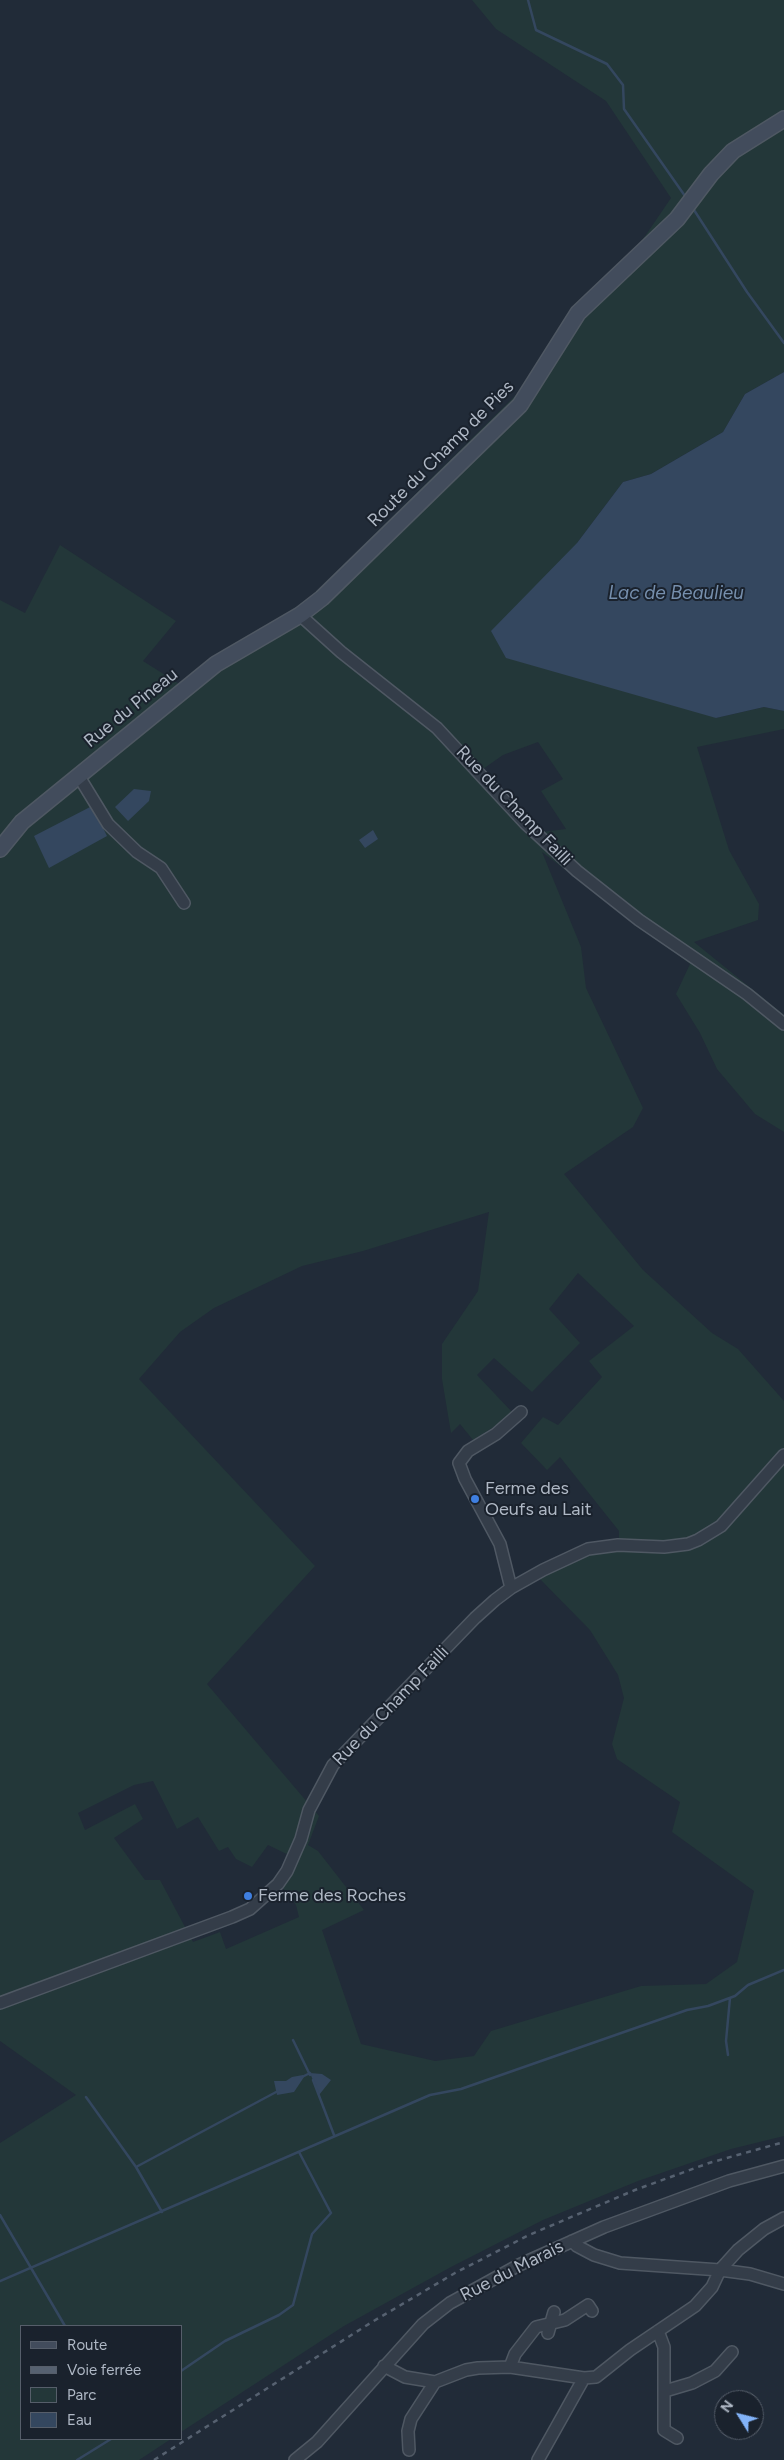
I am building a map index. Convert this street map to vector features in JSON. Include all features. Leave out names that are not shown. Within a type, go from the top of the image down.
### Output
[{"type":"street","name":"Route du Champ de Pies","points":[[300,615],[322,598],[520,405],[578,313],[677,219],[711,174],[733,151],[784,118]]},
{"type":"street","name":"Rue du Pineau","points":[[0,849],[22,822],[216,664],[300,615]]},
{"type":"street","name":"Rue du Champ Failli","points":[[300,615],[341,652],[437,728],[524,823],[571,865],[639,920],[747,994],[784,1024]]},
{"type":"street","points":[[78,775],[108,824],[137,852],[161,868],[184,903]]},
{"type":"street","points":[[511,1588],[500,1544],[465,1479],[459,1463],[468,1451],[496,1434],[521,1412]]},
{"type":"street","name":"Rue du Champ Failli","points":[[0,2003],[232,1917],[266,1897],[278,1884],[286,1871],[300,1839],[309,1810],[332,1765],[475,1618],[511,1588],[568,1557],[588,1549],[618,1545],[664,1547],[698,1540],[720,1526],[784,1455]]},
{"type":"street","name":"Rue du Marais","points":[[295,2460],[317,2442],[423,2324],[450,2303],[519,2265],[572,2241],[664,2204],[784,2166]]},
{"type":"street","points":[[384,2366],[405,2377],[435,2382],[466,2370],[510,2367],[584,2378],[596,2377],[695,2306],[712,2288],[720,2270],[738,2250],[764,2229],[784,2218]]},
{"type":"street","points":[[572,2241],[577,2246],[594,2255],[620,2262],[750,2274],[784,2284]]},
{"type":"street","points":[[510,2367],[515,2354],[536,2326],[565,2320],[588,2305],[592,2311]]},
{"type":"street","points":[[658,2331],[664,2347],[664,2430],[678,2438]]},
{"type":"street","points":[[665,2391],[692,2383],[714,2371],[732,2352]]},
{"type":"street","points":[[538,2460],[584,2378]]},
{"type":"street","points":[[409,2450],[408,2431],[411,2419],[435,2382]]},
{"type":"green space","points":[[472,0],[784,0],[784,372],[745,394],[723,432],[651,474],[623,482],[577,543],[716,718],[764,707],[784,711],[784,729],[697,747],[729,850],[759,904],[758,920],[694,942],[784,1015],[784,1132],[755,1114],[717,1069],[700,1033],[676,994],[690,964],[542,852],[581,947],[586,988],[643,1108],[633,1127],[564,1174],[643,1270],[712,1333],[738,1349],[784,1401],[784,2136],[731,2149],[638,2181],[543,2220],[451,2267],[344,2326],[182,2431],[182,2325],[20,2325],[20,2440],[169,2440],[139,2460],[0,2460],[0,2143],[76,2095],[0,2041],[0,600],[25,613],[60,545],[176,621],[143,661],[181,685],[297,611],[521,390],[637,248],[671,198],[606,101],[496,29]],"holes":[[[538,742],[563,779],[541,791],[566,829],[526,834],[473,776],[503,755]],[[489,1212],[478,1291],[442,1344],[442,1379],[451,1433],[460,1424],[473,1440],[500,1423],[512,1412],[477,1375],[494,1358],[532,1392],[580,1343],[549,1309],[578,1273],[634,1326],[589,1361],[602,1377],[558,1425],[543,1417],[521,1443],[547,1470],[560,1457],[619,1531],[619,1549],[587,1555],[558,1567],[539,1578],[590,1630],[618,1675],[624,1698],[612,1744],[617,1759],[680,1802],[672,1832],[754,1891],[737,1962],[706,1984],[641,1986],[491,2031],[474,2056],[435,2061],[361,2044],[322,1930],[364,1910],[318,1851],[308,1845],[319,1816],[207,1684],[315,1566],[139,1379],[180,1332],[214,1308],[302,1266],[363,1251]],[[153,1781],[177,1829],[198,1817],[219,1851],[228,1847],[236,1859],[252,1867],[268,1845],[299,1860],[282,1887],[296,1905],[299,1917],[226,1949],[220,1932],[193,1942],[160,1880],[145,1880],[114,1838],[143,1819],[135,1804],[85,1830],[78,1813],[134,1785]]]},
{"type":"water","name":"Lac de Beaulieu","points":[[784,372],[784,711],[764,707],[716,718],[506,658],[491,631],[577,543],[623,482],[651,474],[723,432],[745,394]]},
{"type":"water","points":[[134,789],[151,791],[149,801],[128,821],[115,807]]},
{"type":"water","points":[[92,806],[107,836],[49,868],[34,836]]},
{"type":"water","points":[[373,830],[378,839],[365,848],[359,840]]},
{"type":"water","points":[[310,2073],[322,2074],[331,2080],[319,2095]]},
{"type":"water","points":[[303,2075],[304,2077],[294,2092],[277,2095],[274,2081],[286,2081],[292,2077]]},
{"type":"waterway","points":[[528,0],[536,30],[607,64],[623,85],[624,109],[685,196]]},
{"type":"waterway","points":[[694,210],[747,292],[784,343]]},
{"type":"waterway","points":[[0,2281],[430,2095],[461,2089],[687,2010],[708,2006],[735,1996],[748,1985],[784,1970]]},
{"type":"waterway","points":[[728,2055],[726,2041],[730,1998]]},
{"type":"waterway","points":[[293,2040],[310,2075]]},
{"type":"waterway","points":[[302,2077],[310,2073]]},
{"type":"waterway","points":[[313,2080],[334,2135]]},
{"type":"waterway","points":[[136,2167],[278,2091]]},
{"type":"waterway","points":[[86,2097],[136,2167],[162,2212]]},
{"type":"waterway","points":[[182,2370],[225,2341],[279,2315],[293,2305],[312,2234],[331,2213],[299,2152]]},
{"type":"waterway","points":[[0,2215],[64,2325]]},
{"type":"waterway","points":[[77,2460],[109,2440]]},
{"type":"railway","points":[[154,2460],[372,2322],[455,2273],[529,2235],[635,2190],[709,2163],[784,2142]]},
{"type":"place","name":"Ferme des Oeufs au Lait","points":[[475,1499]]},
{"type":"place","name":"Ferme des Roches","points":[[248,1896]]}]
